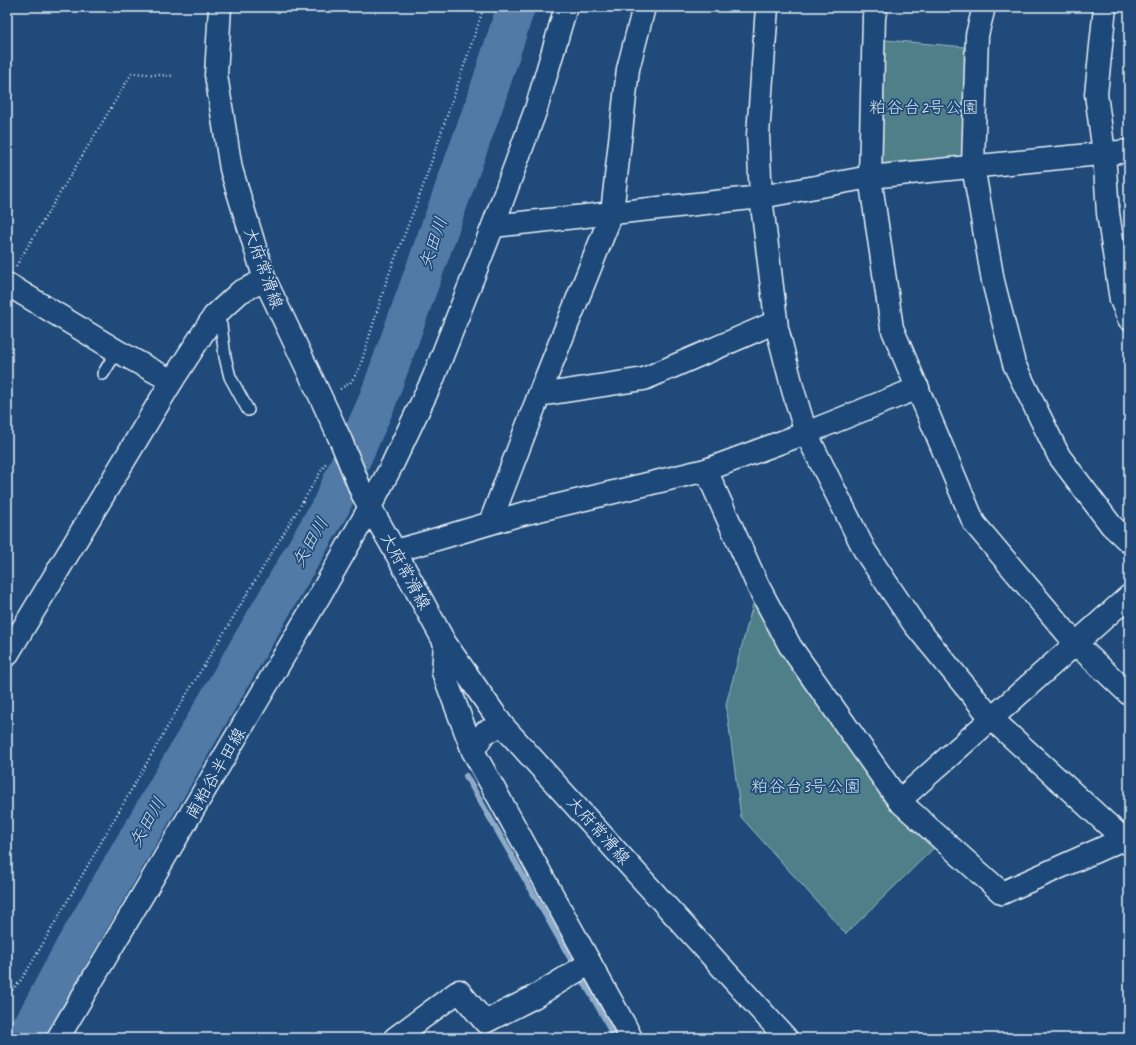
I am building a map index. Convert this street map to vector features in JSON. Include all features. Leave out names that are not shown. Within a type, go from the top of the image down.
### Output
[{"type":"street","name":"大府常滑線","points":[[220,7],[216,75],[231,169],[265,280],[341,441],[366,500],[445,644],[504,726],[786,1038]]},
{"type":"street","name":"南粕谷半田線","points":[[58,1038],[308,616],[366,500],[392,465],[433,379],[493,226],[536,109],[566,7]]},
{"type":"street","points":[[490,523],[538,395],[612,213],[628,69],[644,7]]},
{"type":"street","points":[[706,470],[758,586],[790,646],[899,801],[1002,893],[1126,842],[992,719],[914,624],[865,551],[806,433],[777,328],[761,196],[758,135],[767,7]]},
{"type":"street","points":[[876,7],[874,17],[870,177],[892,328],[974,523],[1076,644],[1129,694]]},
{"type":"street","points":[[984,7],[977,35],[973,166],[993,282],[1014,364],[1059,456],[1111,525],[1129,542]]},
{"type":"street","points":[[1105,7],[1096,94],[1104,153],[1108,213],[1121,300],[1129,319]]},
{"type":"street","points":[[493,226],[761,196],[870,177],[1129,151]]},
{"type":"street","points":[[11,276],[117,351],[172,381]]},
{"type":"street","points":[[7,655],[172,381],[214,316],[240,292],[265,280]]},
{"type":"street","points":[[538,395],[644,379],[776,322]]},
{"type":"street","points":[[395,551],[518,515],[706,470],[806,433],[918,388]]},
{"type":"street","points":[[899,801],[1129,596]]},
{"type":"street","points":[[445,644],[443,672],[473,751],[631,1038]]},
{"type":"street","points":[[473,751],[485,732],[504,726]]},
{"type":"street","points":[[395,1038],[459,991],[485,1022],[534,997],[590,963]]},
{"type":"lane","points":[[214,316],[221,324],[225,357],[230,377],[248,410]]},
{"type":"lane","points":[[103,374],[117,351]]},
{"type":"path","points":[[322,400],[350,383],[359,370],[387,279],[421,192],[484,7]]},
{"type":"path","points":[[11,276],[132,73],[174,76]]},
{"type":"path","points":[[7,996],[30,966],[176,712],[341,441]]},
{"type":"green space","name":"粕谷台2号公園","points":[[874,39],[977,48],[973,166],[870,177]]},
{"type":"green space","name":"粕谷台3号公園","points":[[758,586],[790,646],[942,840],[846,934],[741,817],[726,704]]},
{"type":"waterway","name":"矢田川","points":[[20,1038],[34,1023],[74,948],[331,506],[377,402],[484,105],[516,7]]},
{"type":"waterway","points":[[466,776],[604,1017],[614,1038]]}]
